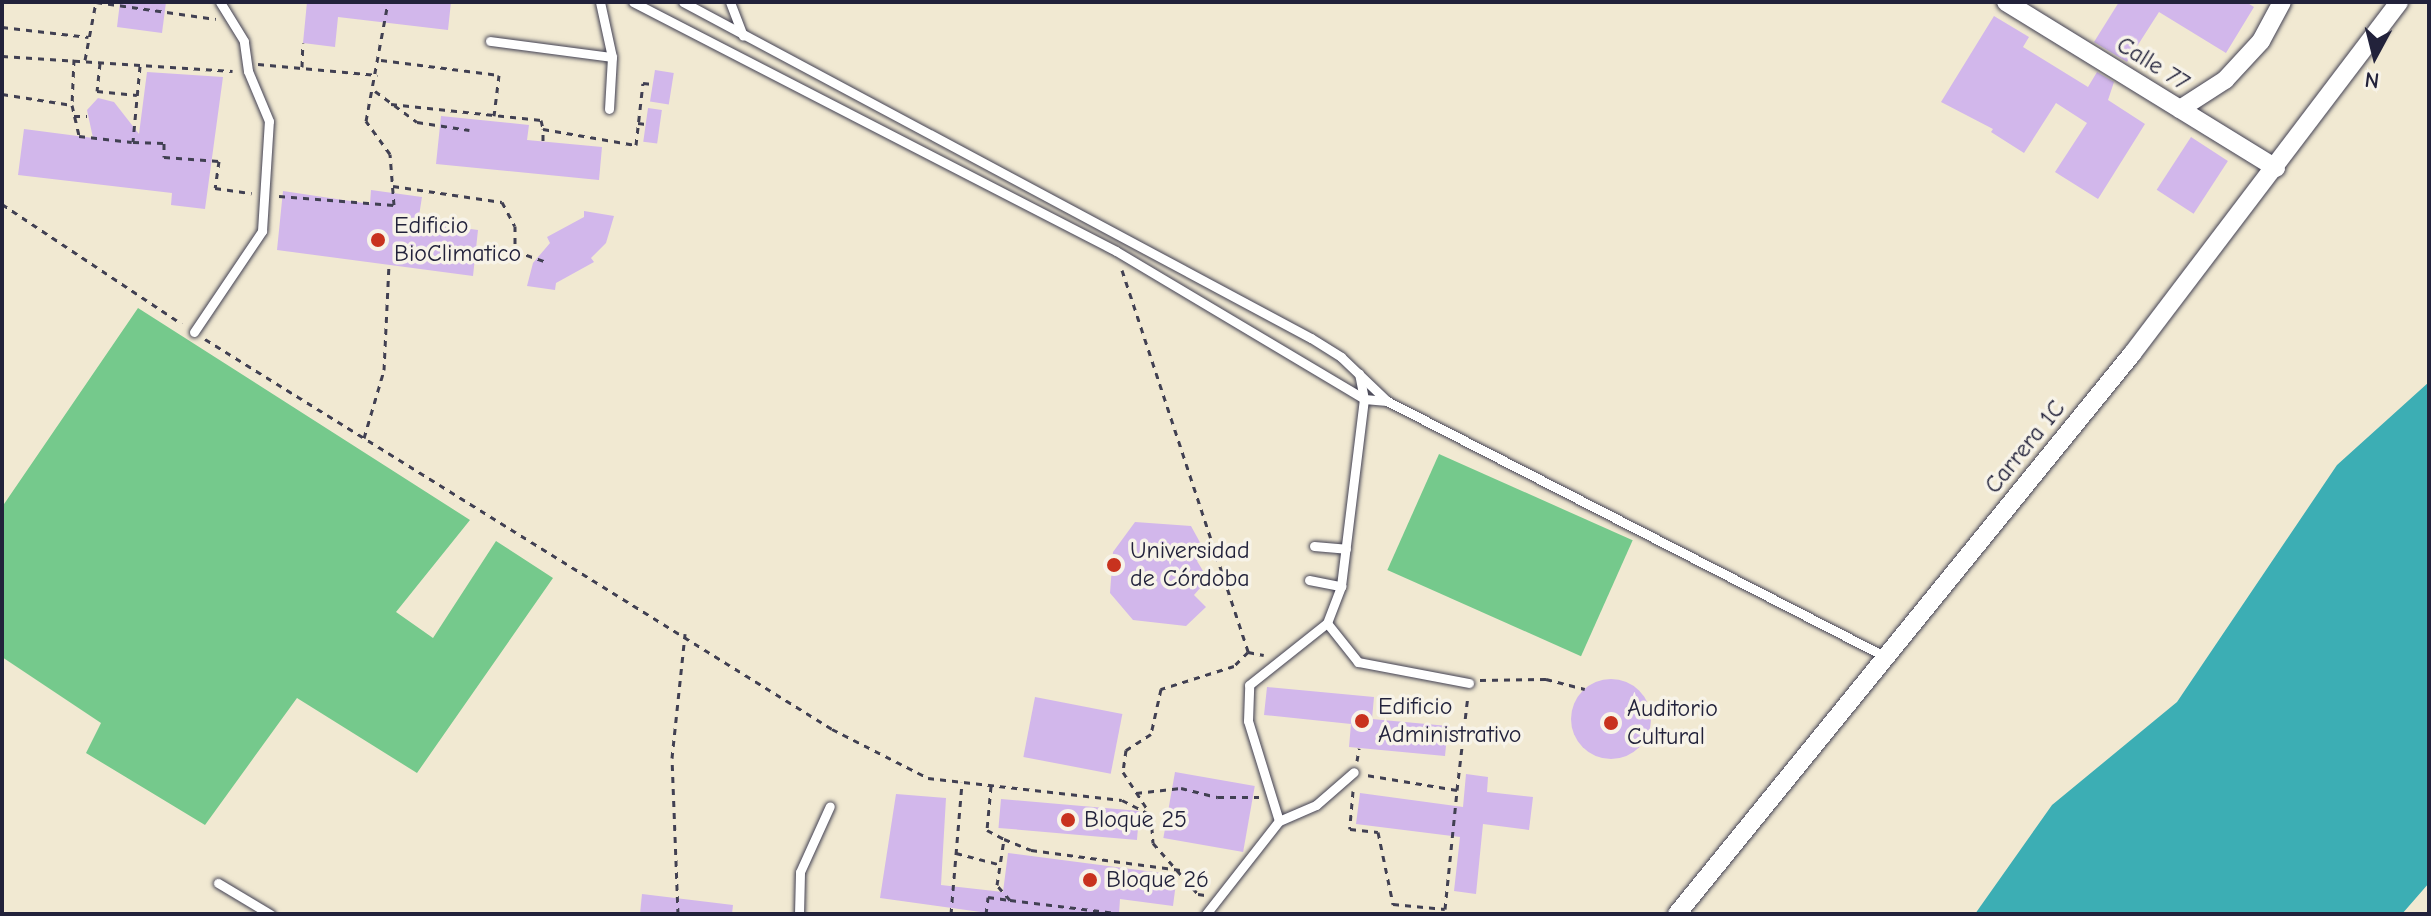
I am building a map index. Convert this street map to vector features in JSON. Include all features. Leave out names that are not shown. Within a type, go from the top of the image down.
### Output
[{"type":"street","name":"Calle 77","points":[[2006,2],[2276,168]]},
{"type":"street","points":[[2180,109],[2225,80],[2261,41],[2282,2]]},
{"type":"street","name":"Carrera 1C","points":[[1677,914],[2276,168],[2399,2]]},
{"type":"lane","points":[[194,332],[262,231],[269,121],[248,71],[244,41],[220,2]]},
{"type":"lane","points":[[600,2],[612,57],[609,109]]},
{"type":"lane","points":[[633,2],[1116,251],[1364,399],[1387,401]]},
{"type":"lane","points":[[683,2],[758,45],[1311,338],[1359,373],[1387,401],[1886,657]]},
{"type":"lane","points":[[730,2],[743,36]]},
{"type":"lane","points":[[490,41],[612,57]]},
{"type":"lane","points":[[750,63],[758,45]]},
{"type":"lane","points":[[934,157],[940,141]]},
{"type":"lane","points":[[1279,821],[1248,721],[1249,685],[1327,623],[1341,586],[1364,399],[1359,373]]},
{"type":"lane","points":[[1314,546],[1346,549]]},
{"type":"lane","points":[[1309,580],[1341,586]]},
{"type":"lane","points":[[1327,623],[1358,662],[1469,683]]},
{"type":"lane","points":[[1206,914],[1279,821],[1316,805],[1354,772]]},
{"type":"lane","points":[[799,914],[800,872],[830,806]]},
{"type":"lane","points":[[218,883],[270,914]]},
{"type":"path","points":[[85,61],[96,2],[232,22]]},
{"type":"path","points":[[74,59],[72,105],[79,136],[164,143],[164,157],[219,161],[215,188],[394,205],[390,154],[366,121],[375,91],[388,2]]},
{"type":"path","points":[[2,27],[88,37]]},
{"type":"path","points":[[302,67],[303,43]]},
{"type":"path","points":[[2,56],[248,71],[262,63],[377,75]]},
{"type":"path","points":[[380,60],[499,75],[494,116]]},
{"type":"path","points":[[100,63],[97,91],[137,95]]},
{"type":"path","points":[[133,142],[140,66]]},
{"type":"path","points":[[543,129],[636,145],[643,83],[653,84]]},
{"type":"path","points":[[375,91],[417,122],[469,130]]},
{"type":"path","points":[[2,94],[72,105]]},
{"type":"path","points":[[391,104],[541,120],[543,141]]},
{"type":"path","points":[[74,116],[87,116]]},
{"type":"path","points":[[638,123],[646,124]]},
{"type":"path","points":[[101,130],[101,138]]},
{"type":"path","points":[[393,186],[502,202],[515,226],[515,251],[544,261]]},
{"type":"path","points":[[2,204],[363,440],[685,634],[832,729],[928,778],[1122,800],[1151,815]]},
{"type":"path","points":[[1116,251],[1248,652],[1234,666],[1161,689],[1151,734],[1126,750],[1123,772],[1151,815],[1153,843],[1181,870],[1198,894],[1216,898]]},
{"type":"path","points":[[363,440],[384,370],[389,265]]},
{"type":"path","points":[[678,914],[672,758],[685,634]]},
{"type":"path","points":[[1393,904],[1445,909],[1469,683],[1532,678],[1585,689]]},
{"type":"path","points":[[1354,772],[1457,790]]},
{"type":"path","points":[[951,914],[962,782]]},
{"type":"path","points":[[991,786],[987,830],[1004,839],[1031,850],[1181,870]]},
{"type":"path","points":[[1338,786],[1354,792],[1350,829],[1378,832],[1393,904],[1390,914]]},
{"type":"path","points":[[1136,793],[1181,788],[1218,797],[1271,798]]},
{"type":"path","points":[[1004,839],[997,885],[1010,900]]},
{"type":"path","points":[[956,853],[998,864]]},
{"type":"path","points":[[986,914],[988,897],[1124,914]]},
{"type":"green space","points":[[138,308],[470,520],[396,612],[433,638],[496,541],[553,578],[417,773],[297,698],[205,825],[86,753],[101,723],[2,657],[2,507]]},
{"type":"green space","points":[[1439,454],[1633,540],[1581,656],[1387,570]]},
{"type":"water","points":[[2429,382],[2429,883],[2402,914],[1975,914],[2052,805],[2177,702],[2337,465]]},
{"type":"building","points":[[120,2],[166,2],[162,33],[117,27]]},
{"type":"building","points":[[307,2],[451,2],[448,30],[338,17],[335,47],[303,43]]},
{"type":"building","points":[[2119,2],[2246,2],[2254,7],[2226,53],[2159,12],[2127,62],[2094,42]]},
{"type":"building","points":[[1994,16],[2029,37],[2023,47],[2088,87],[2097,72],[2114,82],[2108,100],[2145,124],[2098,199],[2055,172],[2087,123],[2056,103],[2024,153],[1991,132],[1993,129],[1941,102]]},
{"type":"building","points":[[655,70],[674,73],[669,105],[650,102]]},
{"type":"building","points":[[147,72],[223,77],[205,209],[171,205],[172,193],[18,175],[24,129],[93,138],[87,110],[98,98],[114,102],[139,134]]},
{"type":"building","points":[[648,108],[662,110],[657,144],[643,142]]},
{"type":"building","points":[[441,116],[529,125],[527,140],[602,147],[599,180],[436,164]]},
{"type":"building","points":[[2191,137],[2228,161],[2194,214],[2157,190]]},
{"type":"building","name":"Edificio BioClimatico","points":[[371,190],[422,197],[418,222],[478,230],[473,276],[277,250],[283,191],[370,204]]},
{"type":"building","points":[[584,211],[614,216],[606,243],[591,258],[594,262],[556,283],[555,290],[527,286],[533,263],[550,243],[547,237],[584,217]]},
{"type":"building","points":[[1135,522],[1191,526],[1208,557],[1197,561],[1208,579],[1194,595],[1206,607],[1186,626],[1133,620],[1110,593],[1113,552]]},
{"type":"building","name":"Auditorio Cultural","points":[[1603,679],[1619,679],[1640,690],[1651,711],[1651,727],[1640,748],[1619,759],[1603,759],[1589,753],[1577,741],[1571,727],[1571,711],[1577,697],[1589,685]]},
{"type":"building","name":"Edificio Administrativo","points":[[1267,687],[1374,697],[1372,719],[1448,726],[1445,756],[1349,747],[1351,724],[1264,715]]},
{"type":"building","points":[[1035,697],[1122,714],[1111,774],[1023,757]]},
{"type":"building","points":[[1175,772],[1255,786],[1243,852],[1163,838]]},
{"type":"building","points":[[1466,774],[1488,777],[1487,792],[1533,797],[1529,830],[1483,824],[1476,894],[1454,891],[1460,837],[1356,824],[1360,793],[1463,807]]},
{"type":"building","points":[[896,794],[946,798],[941,885],[1003,892],[1008,853],[1177,875],[1173,906],[1120,899],[1119,914],[995,914],[880,898]]},
{"type":"building","name":"Bloque 25","points":[[1001,799],[1139,811],[1137,840],[998,828]]},
{"type":"building","points":[[642,894],[733,905],[732,914],[640,914]]},
{"type":"place","name":"Edificio BioClimatico","points":[[378,240]]},
{"type":"place","name":"Universidad de Córdoba","points":[[1114,565]]},
{"type":"place","name":"Edificio Administrativo","points":[[1362,721]]},
{"type":"place","name":"Auditorio Cultural","points":[[1611,723]]},
{"type":"place","name":"Bloque 25","points":[[1068,820]]},
{"type":"place","name":"Bloque 26","points":[[1090,880]]}]
